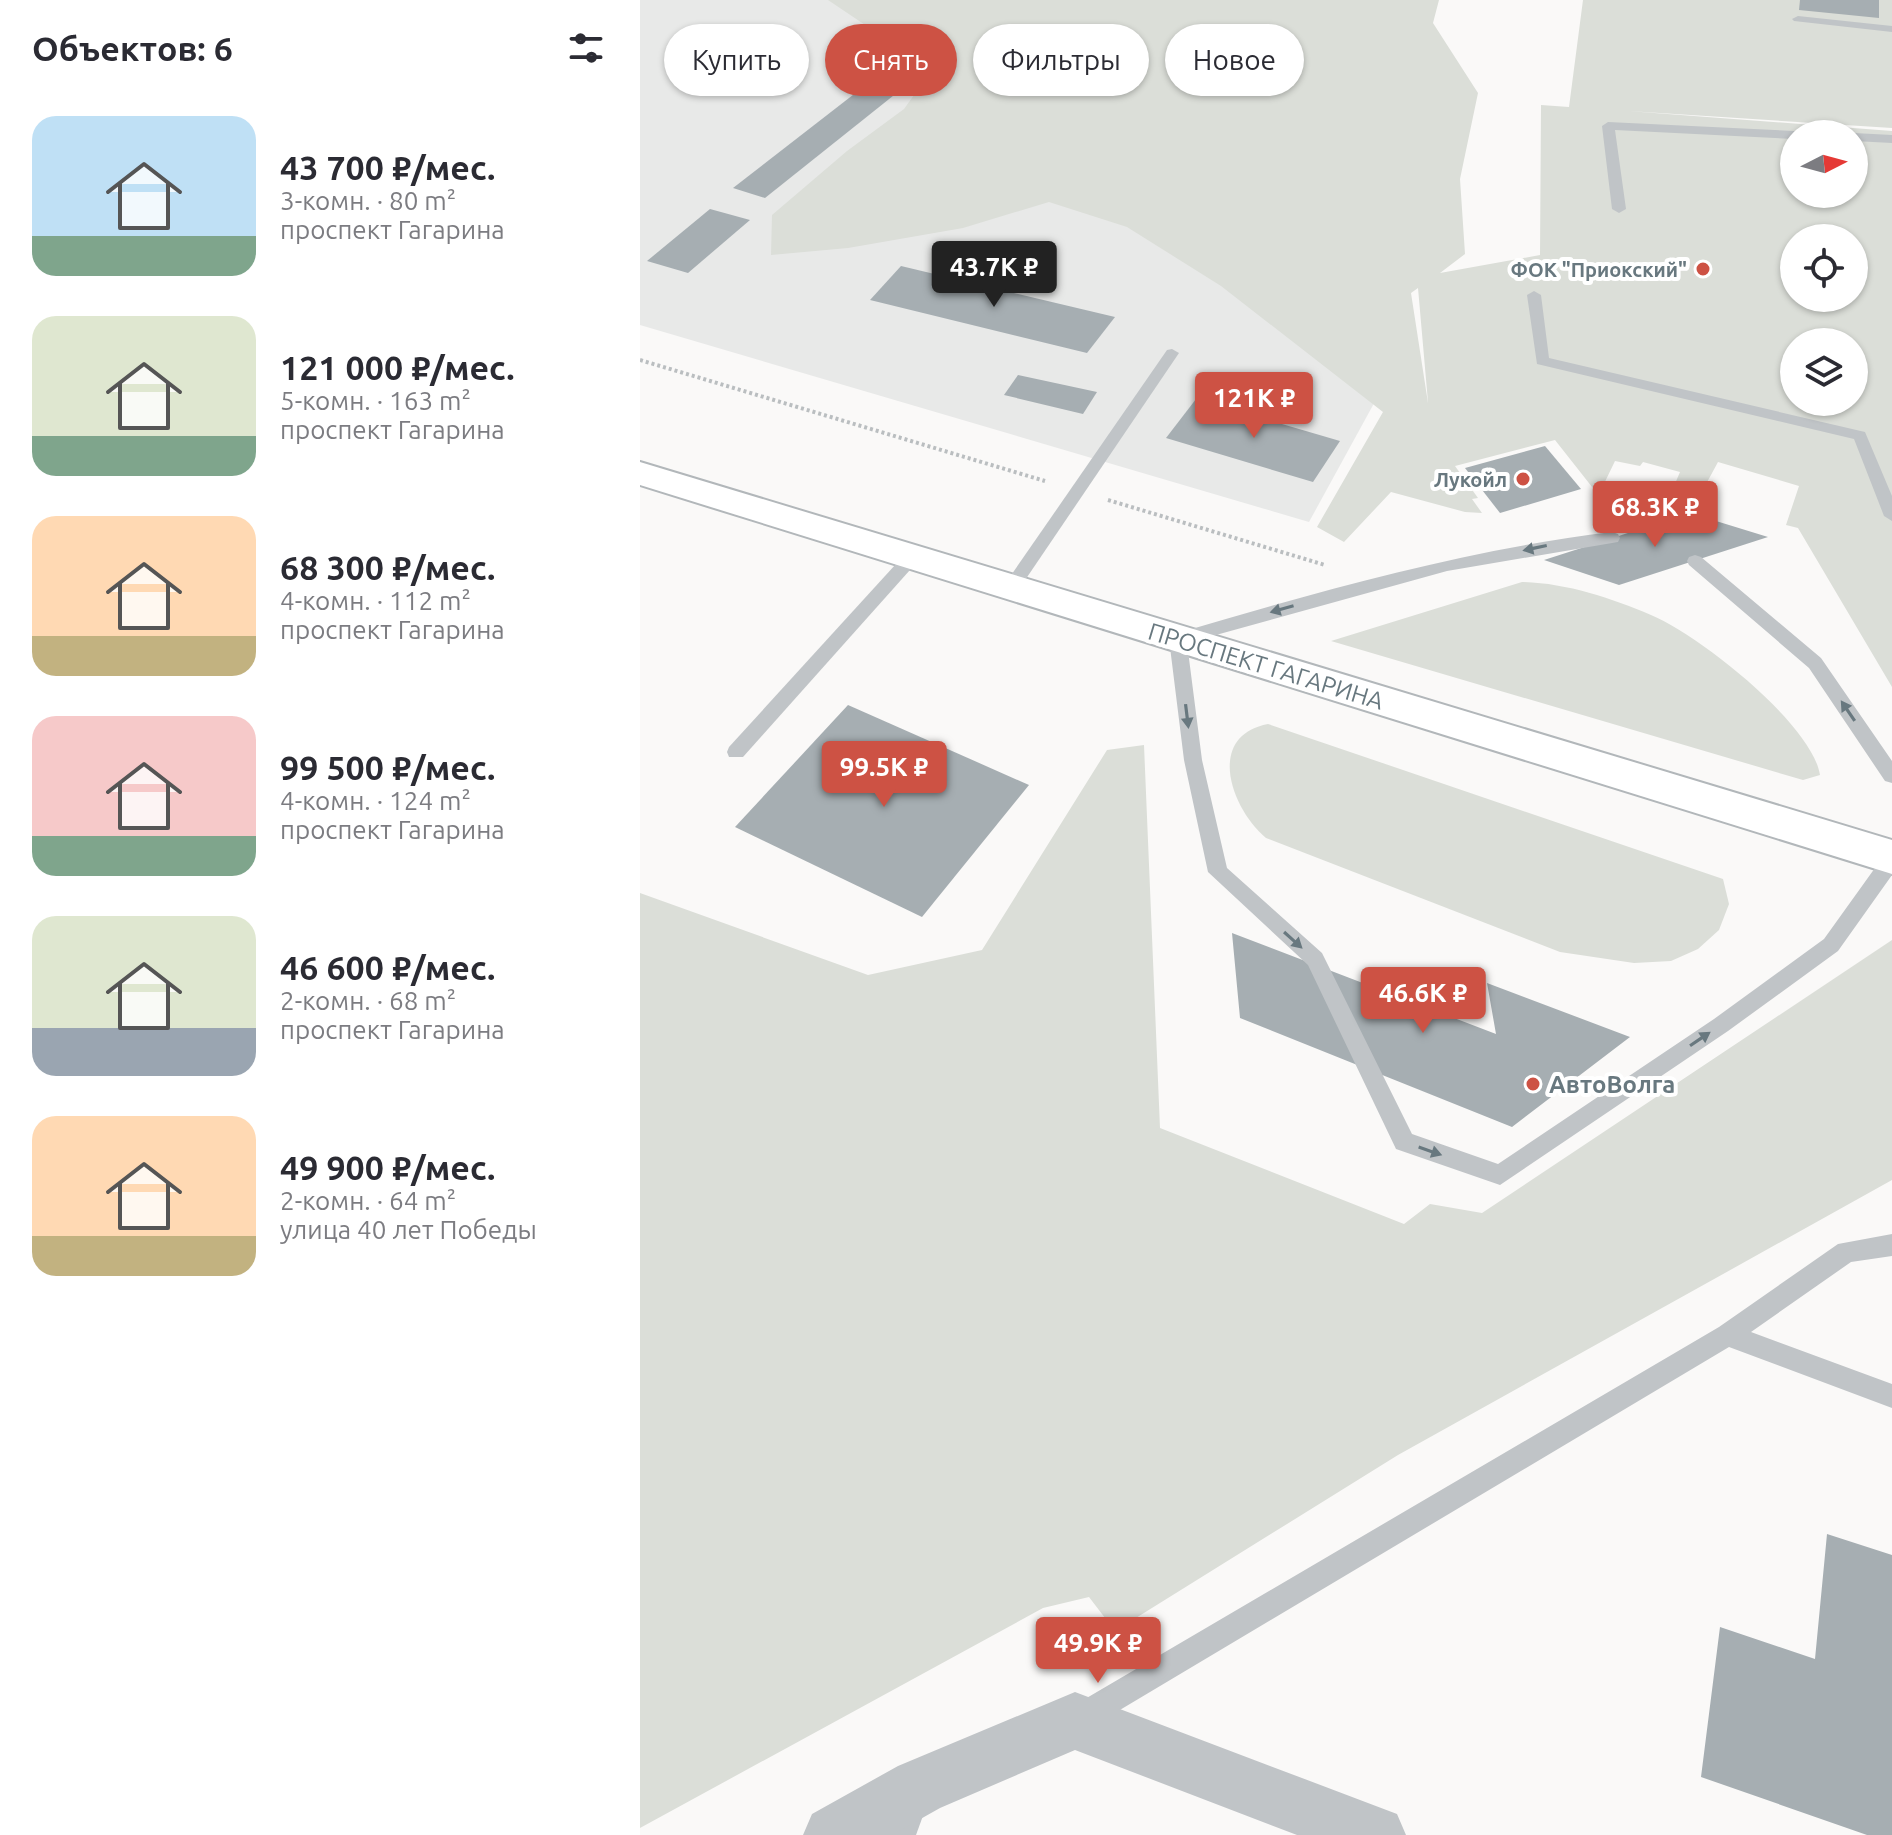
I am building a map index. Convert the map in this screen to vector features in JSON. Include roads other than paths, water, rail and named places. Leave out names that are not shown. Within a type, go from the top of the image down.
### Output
[{"type":"main road","name":"ПРОСПЕКТ ГАГАРИНА","points":[[647,480],[912,557],[1892,859]]},
{"type":"street","points":[[833,1835],[910,1811],[1075,1721],[1376,1835]]},
{"type":"lane","points":[[1798,19],[1892,29]]},
{"type":"lane","points":[[1619,209],[1608,126],[1780,134]]},
{"type":"lane","points":[[1868,138],[1892,139]]},
{"type":"lane","points":[[1534,295],[1542,361],[1860,436],[1892,516]]},
{"type":"lane","points":[[1011,588],[1172,353]]},
{"type":"lane","points":[[1612,538],[1558,543],[1381,581],[1178,639],[1193,760],[1218,872],[1315,959],[1404,1142],[1500,1175],[1721,1025],[1831,945],[1892,859]]},
{"type":"lane","points":[[736,752],[912,557]]},
{"type":"lane","points":[[1695,561],[1815,663],[1892,776]]},
{"type":"lane","points":[[1075,1721],[1727,1335],[1846,1252],[1892,1245]]},
{"type":"lane","points":[[1727,1335],[1892,1396]]},
{"type":"place","name":"ФОК \"Приокский\"","points":[[1703,269]]},
{"type":"place","name":"Лукойл","points":[[1523,479]]},
{"type":"place","name":"АвтоВолга","points":[[1533,1084]]}]
